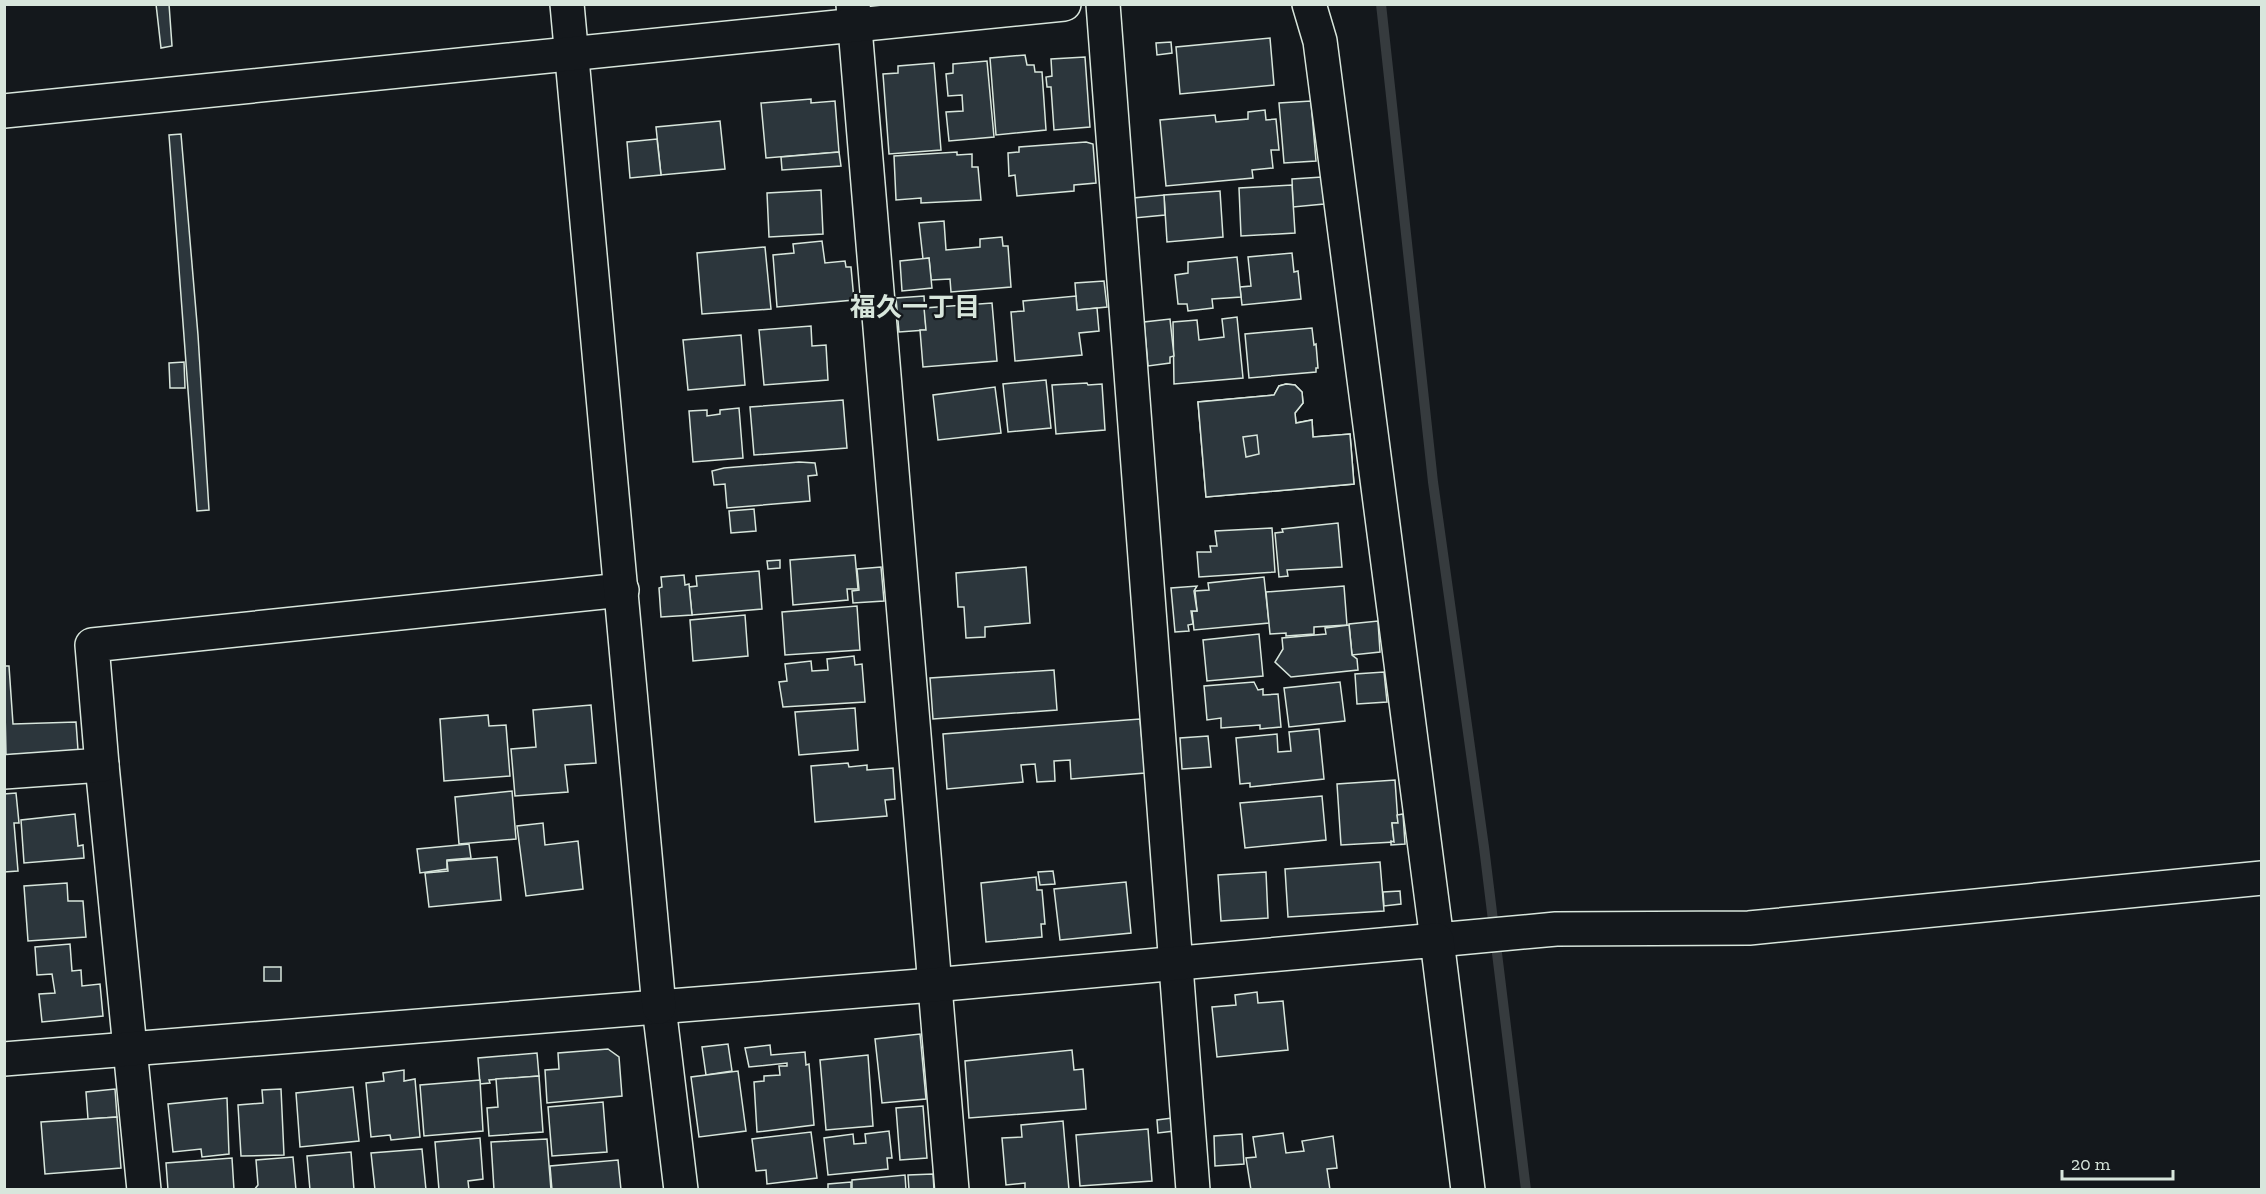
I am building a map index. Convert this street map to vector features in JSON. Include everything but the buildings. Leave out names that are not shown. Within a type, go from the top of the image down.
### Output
[{"type":"street","points":[[567,4],[659,1006],[681,1190]]},
{"type":"street","points":[[4,111],[571,52],[854,15],[1064,4]]},
{"type":"street","points":[[1103,4],[1193,1190]]},
{"type":"street","points":[[1309,4],[1320,41],[1447,938],[1468,1190]]},
{"type":"street","points":[[854,15],[933,985],[952,1190]]},
{"type":"street","points":[[144,1190],[92,645],[622,590]]},
{"type":"street","points":[[4,772],[102,765]]},
{"type":"street","points":[[4,1059],[933,985],[1556,928],[1749,928],[2262,879]]},
{"type":"waterway","points":[[1381,4],[1433,482],[1484,847],[1526,1190]]},
{"type":"district","name":"福久一丁目","points":[[915,307]]}]
